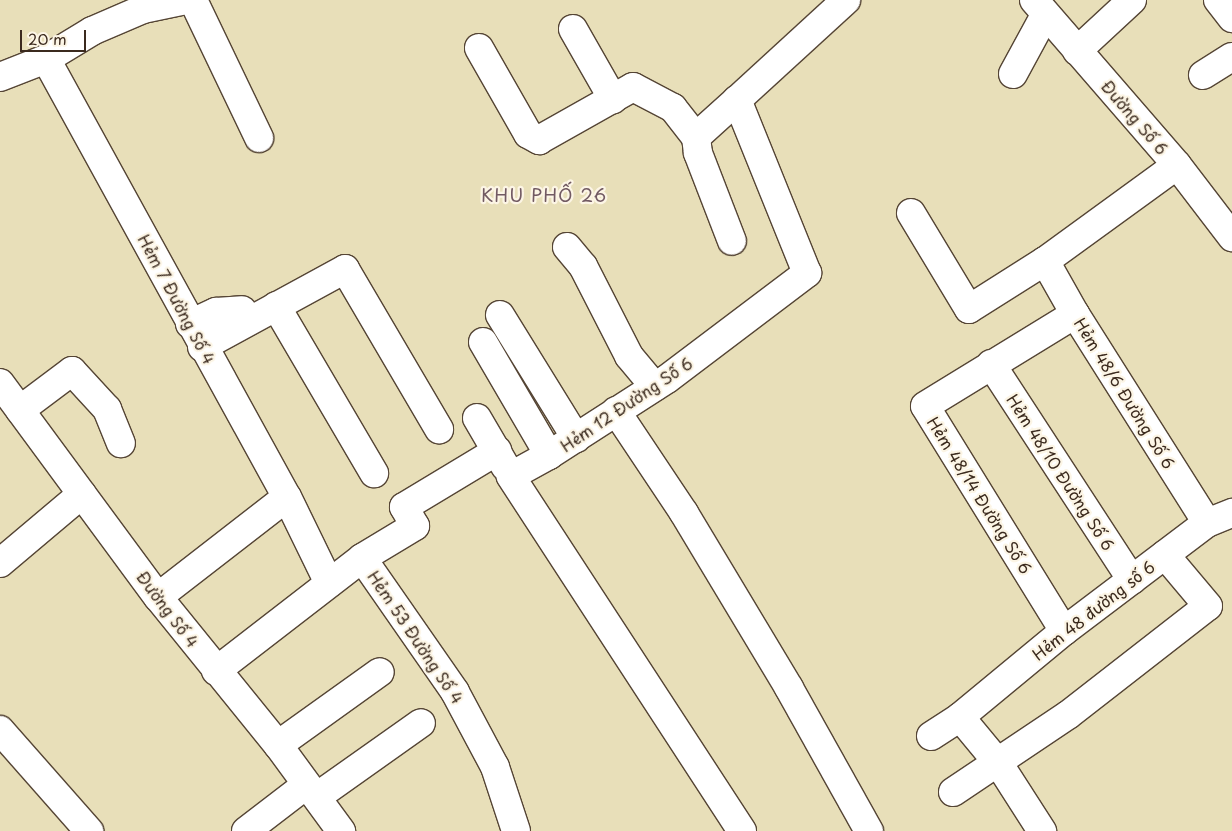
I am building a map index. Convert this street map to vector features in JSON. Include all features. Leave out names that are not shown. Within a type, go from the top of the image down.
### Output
[{"type":"street","points":[[0,77],[46,59],[109,24],[144,9],[186,0]]},
{"type":"street","points":[[193,0],[260,138]]},
{"type":"street","points":[[696,137],[846,0]]},
{"type":"street","points":[[1077,51],[1132,0]]},
{"type":"street","points":[[1218,0],[1232,18]]},
{"type":"street","points":[[1014,74],[1039,7]]},
{"type":"street","name":"Đường Số 6","points":[[1039,7],[1177,165],[1232,237]]},
{"type":"street","points":[[573,29],[614,99]]},
{"type":"street","points":[[479,48],[528,134],[540,140],[633,87],[674,108],[696,137],[698,153],[732,241]]},
{"type":"street","points":[[1203,75],[1232,58]]},
{"type":"street","name":"Hẻm 7 Đường Số 4","points":[[46,59],[196,336],[287,498],[329,583]]},
{"type":"street","name":"Hẻm 12 Đường Số 6","points":[[511,476],[549,455],[655,387],[808,273],[737,100]]},
{"type":"street","points":[[911,213],[969,309],[1045,261],[1177,165]]},
{"type":"street","points":[[567,247],[583,266],[629,356],[655,387]]},
{"type":"street","name":"Hẻm 48/6 Đường Số 6","points":[[1045,261],[1075,314],[1207,523]]},
{"type":"street","points":[[196,336],[276,306],[345,269],[439,429]]},
{"type":"street","points":[[276,306],[374,474]]},
{"type":"street","points":[[196,336],[216,312],[242,310]]},
{"type":"street","points":[[500,314],[576,438]]},
{"type":"street","name":"Hẻm 48/14 Đường Số 6","points":[[1064,631],[925,406],[1075,314]]},
{"type":"street","points":[[483,342],[549,455]]},
{"type":"street","name":"Hẻm 48/10 Đường Số 6","points":[[991,364],[1132,580]]},
{"type":"street","points":[[20,410],[72,371],[107,409],[122,443]]},
{"type":"street","name":"Đường Số 4","points":[[0,384],[158,597],[216,671],[278,745],[341,831]]},
{"type":"street","points":[[616,411],[684,513],[774,663],[869,831]]},
{"type":"street","points":[[477,418],[511,476],[742,831]]},
{"type":"street","points":[[362,558],[415,526],[404,506],[496,451]]},
{"type":"street","points":[[0,563],[82,494]]},
{"type":"street","points":[[158,597],[287,498]]},
{"type":"street","name":"Hẻm 48 đường số 6","points":[[931,736],[960,717],[1064,631],[1207,523],[1232,513]]},
{"type":"street","points":[[953,792],[999,764],[1208,606],[1164,555]]},
{"type":"street","name":"Hẻm 53 Đường Số 4","points":[[216,671],[362,558],[455,692],[495,767],[516,831]]},
{"type":"street","points":[[278,745],[380,672]]},
{"type":"street","points":[[960,717],[999,764],[1042,831]]},
{"type":"street","points":[[246,831],[421,723]]},
{"type":"street","points":[[0,730],[89,831]]},
{"type":"district","name":"KHU PHỐ 26","points":[[544,195]]}]
